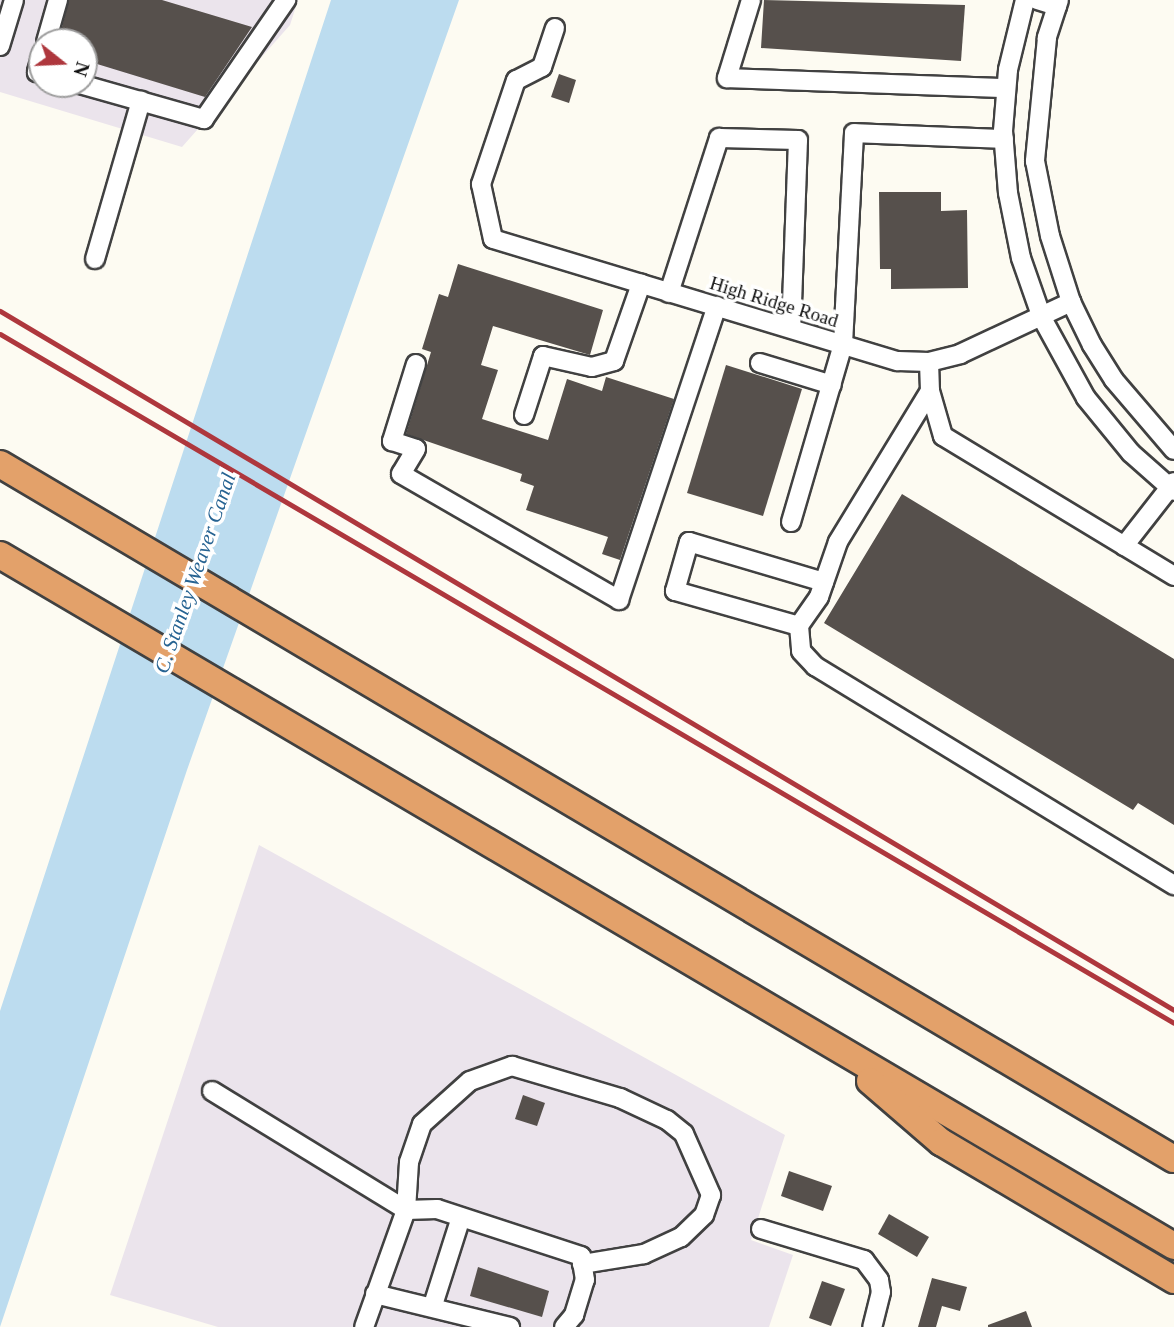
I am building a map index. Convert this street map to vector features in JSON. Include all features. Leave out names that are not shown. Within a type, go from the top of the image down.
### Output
[{"type":"highway","points":[[0,464],[1174,1159]]},
{"type":"highway","points":[[0,555],[1174,1246]]},
{"type":"highway","points":[[815,1035],[940,1142],[1174,1280]]},
{"type":"street","points":[[0,46],[14,0]]},
{"type":"street","points":[[50,28],[58,0]]},
{"type":"street","points":[[751,0],[727,78],[1006,88]]},
{"type":"street","points":[[1025,0],[1006,88],[1004,139],[1013,220],[1042,318],[1092,407],[1131,453],[1172,487],[1124,546]]},
{"type":"street","points":[[1037,0],[1058,3],[1047,38],[1038,99],[1035,161],[1050,236],[1071,302],[1114,380],[1174,450]]},
{"type":"street","points":[[98,89],[204,119],[282,1]]},
{"type":"street","name":"High Ridge Road","points":[[555,28],[542,67],[516,80],[481,184],[493,239],[898,361],[929,362],[960,354],[1042,318],[1071,302]]},
{"type":"street","points":[[95,259],[141,102]]},
{"type":"street","points":[[791,522],[843,345],[854,133],[1004,139]]},
{"type":"street","points":[[669,292],[719,138],[798,139],[791,328]]},
{"type":"street","points":[[524,415],[542,356],[592,367],[614,361],[641,284]]},
{"type":"street","points":[[416,364],[391,441],[416,449],[401,474],[619,600],[717,306]]},
{"type":"street","points":[[929,362],[930,391],[943,436],[1174,576]]},
{"type":"street","points":[[760,363],[832,385]]},
{"type":"street","points":[[930,391],[838,542],[824,582],[799,626],[801,651],[815,666],[1174,884]]},
{"type":"street","points":[[799,626],[676,591],[689,542],[824,582]]},
{"type":"street","points":[[364,1327],[406,1210],[410,1162],[422,1124],[470,1081],[512,1066],[620,1098],[667,1120],[684,1134],[712,1195],[704,1215],[681,1237],[644,1254],[583,1264]]},
{"type":"street","points":[[212,1091],[406,1210],[437,1209],[581,1256],[585,1280],[574,1315],[564,1327]]},
{"type":"street","points":[[433,1305],[461,1217]]},
{"type":"street","points":[[761,1229],[864,1260],[879,1280],[881,1292],[872,1327]]},
{"type":"street","points":[[375,1294],[433,1305],[510,1327]]},
{"type":"shaded area","points":[[0,0],[298,0],[290,25],[182,147],[0,92]]},
{"type":"shaded area","points":[[259,845],[785,1135],[751,1240],[793,1255],[769,1327],[218,1327],[110,1295]]},
{"type":"water","name":"C. Stanley Weaver Canal","points":[[331,0],[459,0],[187,770],[0,1327],[0,1011]]},
{"type":"building","points":[[69,0],[162,0],[252,27],[205,97],[98,64],[98,28],[62,28]]},
{"type":"building","points":[[764,0],[965,5],[961,61],[761,48]]},
{"type":"building","points":[[559,74],[576,80],[569,103],[551,97]]},
{"type":"building","points":[[879,192],[941,192],[941,211],[967,210],[968,288],[891,289],[891,269],[880,269]]},
{"type":"building","points":[[458,264],[603,310],[590,355],[493,326],[481,365],[498,370],[482,419],[548,440],[567,379],[602,391],[606,377],[674,399],[620,560],[602,554],[608,537],[526,510],[534,486],[520,481],[522,474],[406,434],[431,352],[422,349],[439,294],[448,297]]},
{"type":"building","points":[[726,365],[802,389],[763,516],[687,493]]},
{"type":"building","points":[[902,494],[1174,659],[1174,825],[1138,803],[1133,810],[824,623]]},
{"type":"building","points":[[523,1095],[545,1103],[537,1126],[515,1119]]},
{"type":"building","points":[[789,1171],[832,1186],[823,1211],[781,1196]]},
{"type":"building","points":[[889,1214],[929,1237],[917,1257],[878,1234]]},
{"type":"building","points":[[478,1267],[549,1291],[542,1317],[470,1296]]},
{"type":"building","points":[[932,1278],[967,1287],[960,1311],[942,1306],[936,1327],[918,1327]]},
{"type":"building","points":[[822,1281],[845,1289],[831,1326],[809,1318]]},
{"type":"building","points":[[1026,1311],[1032,1327],[988,1327],[988,1325]]},
{"type":"railway","points":[[0,311],[1174,1010]]},
{"type":"railway","points":[[0,334],[1174,1023]]}]
